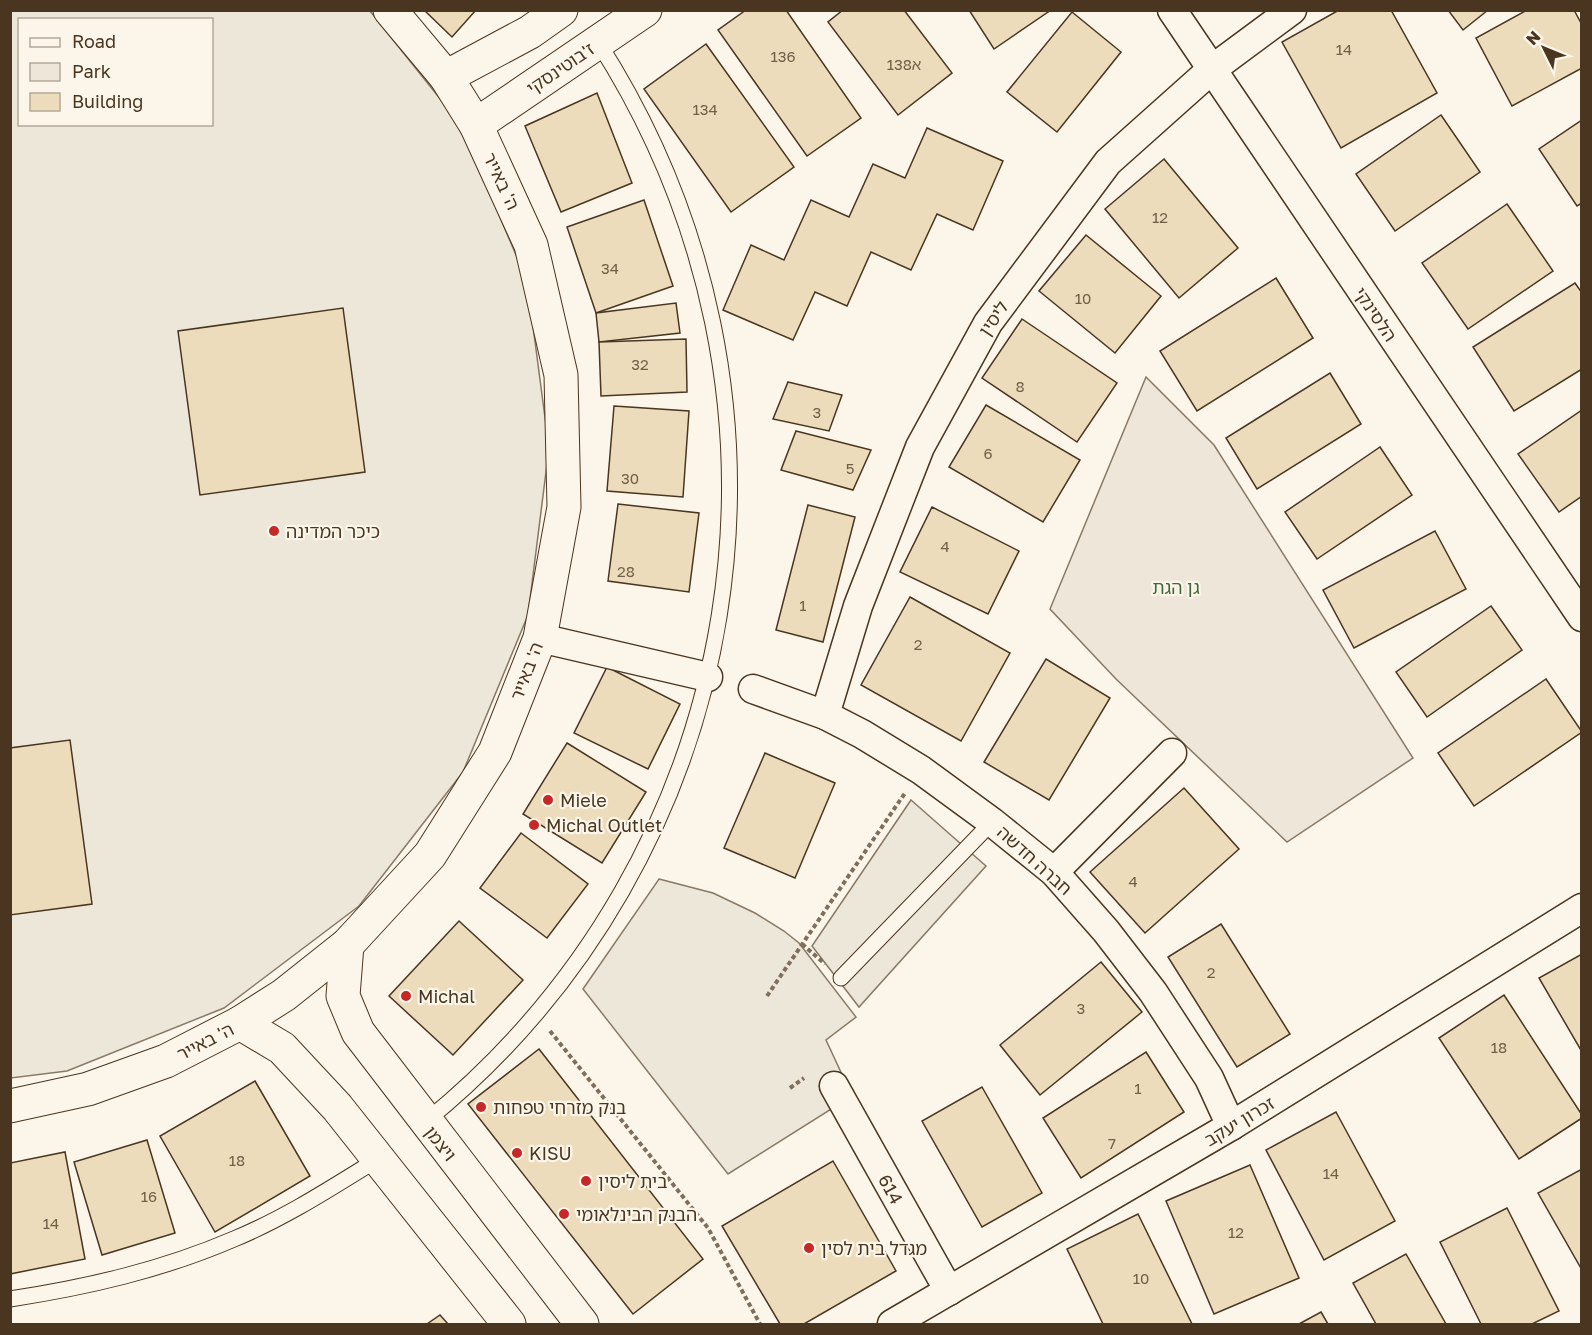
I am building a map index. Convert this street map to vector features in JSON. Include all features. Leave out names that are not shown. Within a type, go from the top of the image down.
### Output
[{"type":"street","name":"ה' באייר","points":[[10,1106],[88,1089],[166,1060],[240,1023],[284,995],[347,945],[430,855],[495,752],[540,638],[564,507],[561,375],[531,245],[476,125],[446,76],[390,10]]},
{"type":"street","points":[[446,76],[530,32],[561,10]]},
{"type":"street","name":"ז'בוטינסקי","points":[[476,125],[645,10]]},
{"type":"street","name":"הלסינקי","points":[[1172,10],[1581,617]]},
{"type":"street","name":"ליסין","points":[[825,715],[858,606],[920,447],[988,323],[1108,162],[1211,70],[1292,10]]},
{"type":"street","points":[[540,638],[708,677]]},
{"type":"street","name":"חברה חדשה","points":[[753,689],[825,715],[862,734],[921,770],[992,822],[1054,872],[1106,931],[1154,992],[1209,1078],[1232,1126]]},
{"type":"street","points":[[1054,872],[1172,753]]},
{"type":"street","name":"זכרון יעקב","points":[[892,1324],[1232,1126],[1581,908]]},
{"type":"street","name":"ויצמן","points":[[347,945],[343,996],[358,1032],[582,1324]]},
{"type":"street","points":[[240,1023],[282,1048],[337,1107],[509,1324]]},
{"type":"street","name":"614","points":[[834,1086],[949,1291]]},
{"type":"lane","points":[[425,1122],[449,1104],[510,1045],[564,980],[612,910],[660,817],[684,758],[708,677],[723,600],[730,521],[730,442],[722,363],[706,286],[683,211],[653,138],[598,42]]},
{"type":"lane","points":[[841,978],[992,822]]},
{"type":"lane","points":[[10,1299],[75,1289],[156,1268],[235,1239],[311,1201],[378,1159]]},
{"type":"path","points":[[767,996],[921,770]]},
{"type":"path","points":[[541,1037],[550,1029],[708,1228],[760,1324]]},
{"type":"green space","name":"גן הגת","points":[[1146,377],[1214,445],[1413,758],[1287,842],[1116,679],[1050,609]]},
{"type":"shaded area","name":"כיכר המדינה","points":[[10,11],[370,11],[461,125],[527,281],[549,448],[528,615],[463,772],[359,906],[224,1008],[67,1071],[11,1078]]},
{"type":"shaded area","points":[[911,800],[986,866],[859,1007],[812,946]]},
{"type":"shaded area","points":[[659,879],[713,893],[755,913],[784,931],[799,943],[856,1017],[826,1040],[852,1096],[728,1174],[583,989]]},
{"type":"building","points":[[424,10],[476,10],[452,37]]},
{"type":"building","points":[[746,10],[786,10],[861,118],[807,156],[718,30]]},
{"type":"building","points":[[843,10],[904,10],[952,73],[898,115],[828,22]]},
{"type":"building","points":[[969,10],[1051,10],[994,49]]},
{"type":"building","points":[[1339,10],[1391,10],[1437,93],[1341,148],[1282,42]]},
{"type":"building","points":[[1448,10],[1488,10],[1463,30]]},
{"type":"building","points":[[1527,10],[1574,10],[1582,25],[1582,68],[1512,106],[1476,38]]},
{"type":"building","points":[[1072,12],[1121,52],[1057,132],[1007,92]]},
{"type":"building","points":[[706,44],[794,167],[731,212],[644,89]]},
{"type":"building","points":[[597,93],[632,183],[561,212],[525,126]]},
{"type":"building","points":[[1441,115],[1480,172],[1395,231],[1356,174]]},
{"type":"building","points":[[1582,120],[1582,203],[1577,206],[1539,149]]},
{"type":"building","points":[[927,128],[1003,161],[973,230],[937,214],[911,270],[871,252],[847,306],[815,292],[793,340],[723,310],[751,245],[784,260],[811,200],[849,217],[873,164],[905,178]]},
{"type":"building","points":[[1164,159],[1238,248],[1179,298],[1105,209]]},
{"type":"building","points":[[644,200],[673,286],[596,313],[567,227]]},
{"type":"building","points":[[1507,204],[1553,271],[1468,329],[1422,263]]},
{"type":"building","points":[[1086,235],[1161,296],[1115,353],[1039,291]]},
{"type":"building","points":[[1276,278],[1313,338],[1197,411],[1160,351]]},
{"type":"building","points":[[1575,283],[1582,293],[1582,369],[1514,411],[1473,347]]},
{"type":"building","points":[[676,303],[680,333],[599,342],[596,313]]},
{"type":"building","points":[[343,308],[365,472],[200,495],[178,331]]},
{"type":"building","points":[[1022,319],[1117,383],[1077,442],[982,378]]},
{"type":"building","points":[[686,339],[687,392],[601,396],[599,342]]},
{"type":"building","points":[[1330,373],[1361,424],[1257,489],[1226,438]]},
{"type":"building","points":[[788,382],[842,395],[829,431],[773,419]]},
{"type":"building","points":[[986,405],[1080,460],[1043,522],[949,467]]},
{"type":"building","points":[[614,406],[689,411],[683,497],[607,491]]},
{"type":"building","points":[[1582,410],[1582,496],[1559,512],[1518,454]]},
{"type":"building","points":[[796,431],[871,450],[853,490],[781,470]]},
{"type":"building","points":[[1380,447],[1412,495],[1317,559],[1285,512]]},
{"type":"building","points":[[618,504],[699,513],[689,592],[608,581]]},
{"type":"building","points":[[808,505],[855,517],[823,642],[776,630]]},
{"type":"building","points":[[932,507],[1019,551],[988,614],[900,572]]},
{"type":"building","points":[[1435,531],[1466,589],[1354,648],[1323,590]]},
{"type":"building","points":[[910,597],[1010,653],[961,741],[861,685]]},
{"type":"building","points":[[1491,606],[1522,650],[1427,717],[1396,672]]},
{"type":"building","points":[[1046,659],[1110,698],[1049,800],[984,762]]},
{"type":"building","points":[[607,667],[680,704],[648,769],[574,733]]},
{"type":"building","points":[[1546,679],[1582,732],[1474,806],[1438,753]]},
{"type":"building","points":[[70,740],[92,904],[10,915],[10,748]]},
{"type":"building","points":[[567,743],[646,792],[602,863],[523,814]]},
{"type":"building","points":[[765,753],[835,783],[795,878],[724,848]]},
{"type":"building","points":[[1184,788],[1239,849],[1145,933],[1090,872]]},
{"type":"building","points":[[521,833],[588,884],[547,938],[480,888]]},
{"type":"building","points":[[459,921],[523,980],[453,1055],[389,996]]},
{"type":"building","points":[[1221,924],[1290,1034],[1237,1067],[1168,957]]},
{"type":"building","points":[[1582,954],[1582,1052],[1539,978]]},
{"type":"building","points":[[1101,962],[1142,1012],[1040,1095],[1000,1045]]},
{"type":"building","points":[[1504,995],[1582,1115],[1582,1118],[1519,1159],[1439,1038]]},
{"type":"building","name":"בית ליסין","points":[[539,1049],[703,1259],[633,1314],[468,1104]]},
{"type":"building","points":[[1146,1052],[1184,1112],[1081,1178],[1043,1118]]},
{"type":"building","points":[[255,1081],[310,1176],[215,1232],[160,1136]]},
{"type":"building","points":[[982,1087],[1042,1193],[982,1227],[922,1121]]},
{"type":"building","points":[[1336,1112],[1395,1221],[1324,1260],[1266,1150]]},
{"type":"building","points":[[147,1140],[175,1233],[102,1255],[74,1162]]},
{"type":"building","points":[[65,1152],[85,1259],[10,1274],[10,1163]]},
{"type":"building","name":"מגדל בית לסין","points":[[833,1161],[896,1271],[804,1324],[780,1324],[722,1226]]},
{"type":"building","points":[[1250,1165],[1299,1278],[1214,1314],[1166,1201]]},
{"type":"building","points":[[1582,1169],[1582,1270],[1538,1193]]},
{"type":"building","points":[[1507,1208],[1559,1311],[1532,1324],[1481,1324],[1440,1242]]},
{"type":"building","points":[[1138,1214],[1192,1324],[1103,1324],[1067,1249]]},
{"type":"building","points":[[1406,1254],[1446,1324],[1376,1324],[1353,1283]]},
{"type":"building","points":[[1321,1312],[1328,1324],[1299,1324]]},
{"type":"building","points":[[440,1315],[448,1324],[427,1324]]},
{"type":"place","name":"כיכר המדינה","points":[[274,531]]},
{"type":"place","name":"Miele","points":[[548,800]]},
{"type":"place","name":"Michal Outlet","points":[[534,825]]},
{"type":"place","name":"Michal","points":[[406,996]]},
{"type":"place","name":"בנק מזרחי טפחות","points":[[481,1107]]},
{"type":"place","name":"KISU","points":[[517,1153]]},
{"type":"place","name":"בית ליסין","points":[[586,1181]]},
{"type":"place","name":"הבנק הבינלאומי","points":[[564,1214]]},
{"type":"place","name":"מגדל בית לסין","points":[[809,1248]]}]
